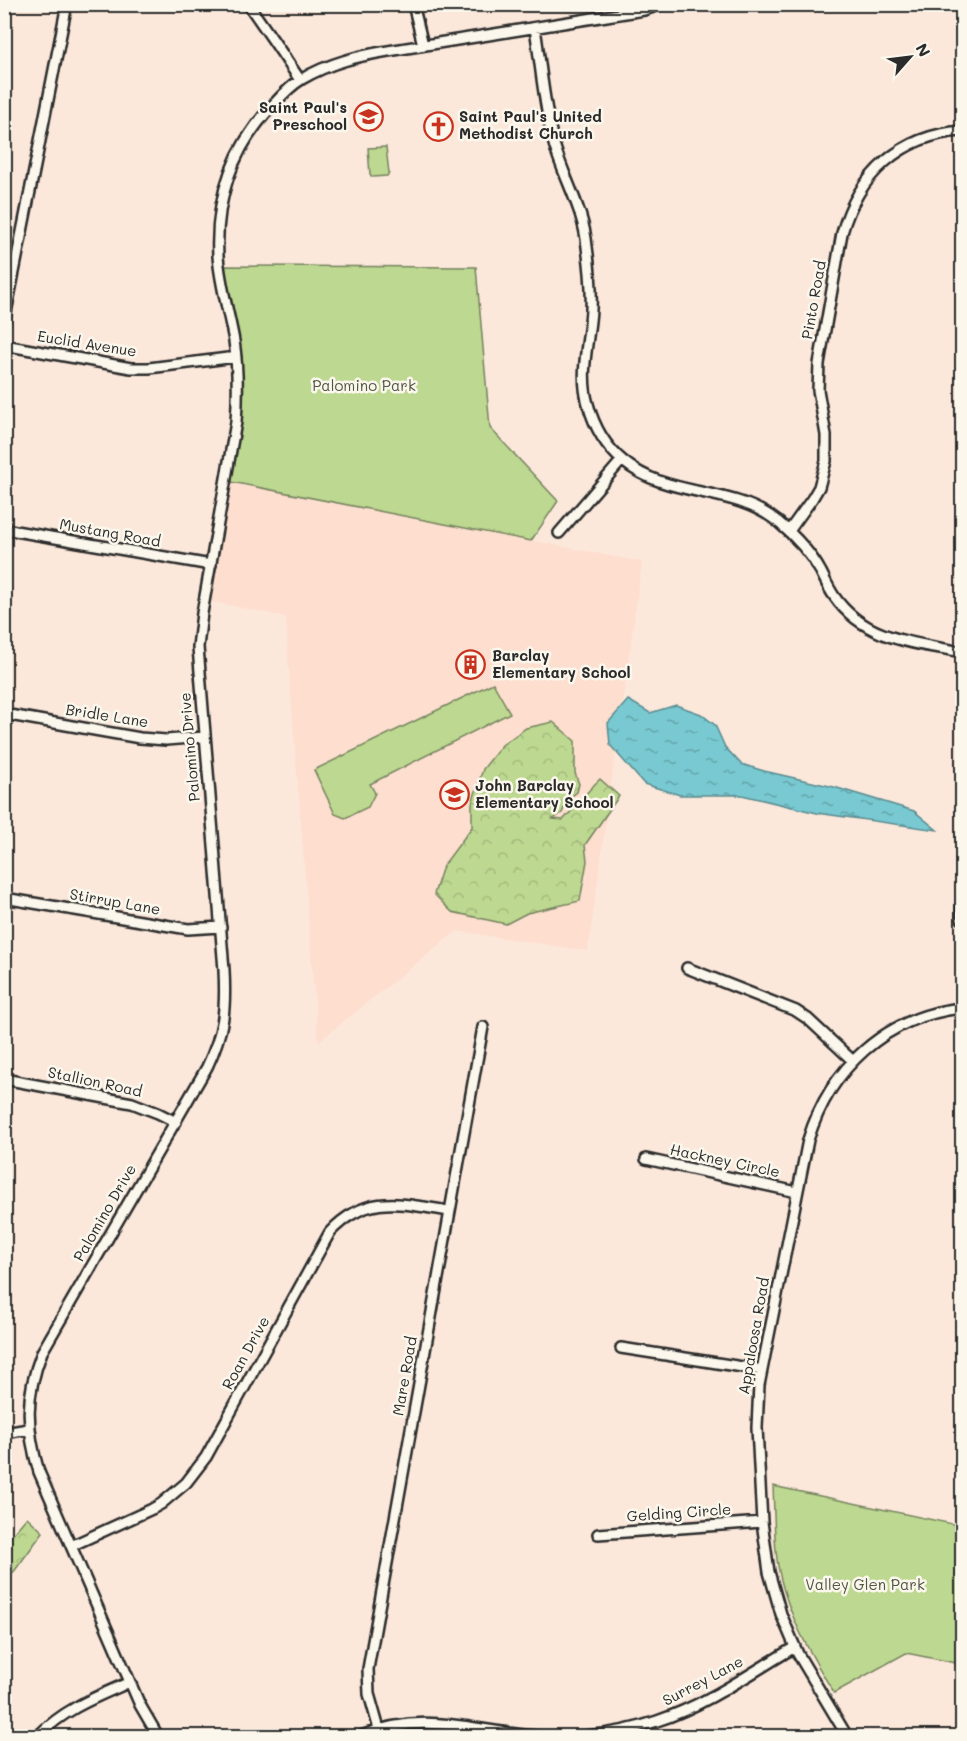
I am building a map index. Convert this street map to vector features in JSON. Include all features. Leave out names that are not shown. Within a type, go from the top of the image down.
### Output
[{"type":"street","points":[[4,323],[67,4]]},
{"type":"street","points":[[248,4],[300,80]]},
{"type":"street","points":[[414,4],[423,45]]},
{"type":"street","name":"Palomino Drive","points":[[158,1737],[130,1682],[39,1472],[32,1449],[28,1411],[34,1371],[42,1352],[207,1067],[222,1029],[226,1002],[198,647],[236,422],[238,382],[236,357],[218,259],[219,212],[223,192],[237,156],[257,124],[284,93],[300,80],[324,68],[354,57],[644,10],[662,4]]},
{"type":"street","points":[[535,28],[550,130],[561,166],[579,210],[587,245],[591,308],[583,371],[587,403],[600,434],[622,460],[644,475],[667,485],[736,500],[773,518],[789,531],[810,554],[834,597],[866,627],[892,638],[963,652]]},
{"type":"street","name":"Pinto Road","points":[[789,531],[816,493],[826,461],[826,435],[818,390],[819,364],[842,233],[850,208],[863,185],[874,172],[896,154],[919,140],[934,135],[963,131]]},
{"type":"street","name":"Euclid Avenue","points":[[4,345],[131,368],[149,368],[236,357]]},
{"type":"street","points":[[559,533],[622,460]]},
{"type":"street","name":"Mustang Road","points":[[4,529],[211,565]]},
{"type":"street","name":"Bridle Lane","points":[[4,714],[140,738],[166,740],[204,737]]},
{"type":"street","name":"Stirrup Lane","points":[[4,898],[188,929],[221,927]]},
{"type":"street","points":[[962,906],[963,919]]},
{"type":"street","points":[[687,968],[796,1011],[808,1019],[853,1061]]},
{"type":"street","name":"Appaloosa Road","points":[[847,1737],[795,1647],[774,1593],[762,1522],[757,1410],[762,1370],[808,1140],[822,1104],[853,1061],[875,1041],[897,1028],[931,1014],[963,1008]]},
{"type":"street","name":"Mare Road","points":[[379,1729],[369,1694],[368,1669],[483,1027]]},
{"type":"street","name":"Stallion Road","points":[[4,1079],[132,1103],[176,1122]]},
{"type":"street","name":"Hackney Circle","points":[[646,1159],[797,1192]]},
{"type":"street","name":"Roan Drive","points":[[71,1546],[152,1509],[170,1497],[194,1475],[207,1457],[330,1232],[339,1223],[366,1207],[381,1204],[449,1211]]},
{"type":"street","points":[[621,1347],[762,1370]]},
{"type":"street","points":[[4,1433],[29,1429]]},
{"type":"street","name":"Gelding Circle","points":[[598,1534],[762,1522]]},
{"type":"street","name":"Surrey Lane","points":[[585,1737],[638,1727],[677,1714],[795,1647]]},
{"type":"street","points":[[38,1737],[48,1726],[71,1709],[130,1682]]},
{"type":"street","points":[[361,1737],[379,1729],[411,1723],[437,1722],[536,1737]]},
{"type":"shaded area","name":"John Barclay Elementary School","points":[[226,481],[642,562],[588,951],[457,931],[318,1042],[286,617],[204,600]]},
{"type":"green space","points":[[386,147],[389,173],[387,176],[373,177],[370,175],[368,148]]},
{"type":"green space","name":"Palomino Park","points":[[219,266],[476,267],[490,428],[558,501],[531,541],[226,481],[238,402]]},
{"type":"green space","points":[[493,683],[510,713],[370,784],[375,793],[368,807],[345,818],[335,814],[314,770]]},
{"type":"green space","points":[[553,722],[575,741],[575,773],[579,784],[577,792],[568,799],[562,813],[553,819],[563,820],[600,779],[619,796],[585,845],[587,861],[580,901],[527,913],[506,924],[452,912],[434,894],[443,866],[472,827],[472,803],[483,769],[502,745],[526,728]]},
{"type":"green space","name":"Valley Glen Park","points":[[773,1486],[962,1526],[962,1626],[956,1663],[906,1653],[834,1693],[805,1642],[783,1589],[776,1551]]},
{"type":"green space","points":[[27,1517],[43,1532],[5,1584],[5,1543]]},
{"type":"water","points":[[628,700],[650,713],[676,705],[701,714],[715,725],[725,747],[741,764],[834,787],[914,811],[937,830],[817,813],[742,795],[680,795],[644,784],[610,745],[608,723]]},
{"type":"place","name":"Saint Paul's Preschool","points":[[368,117]]},
{"type":"place","name":"Saint Paul's United Methodist Church","points":[[438,126]]},
{"type":"place","name":"Barclay Elementary School","points":[[471,665]]},
{"type":"place","name":"John Barclay Elementary School","points":[[454,795]]}]
